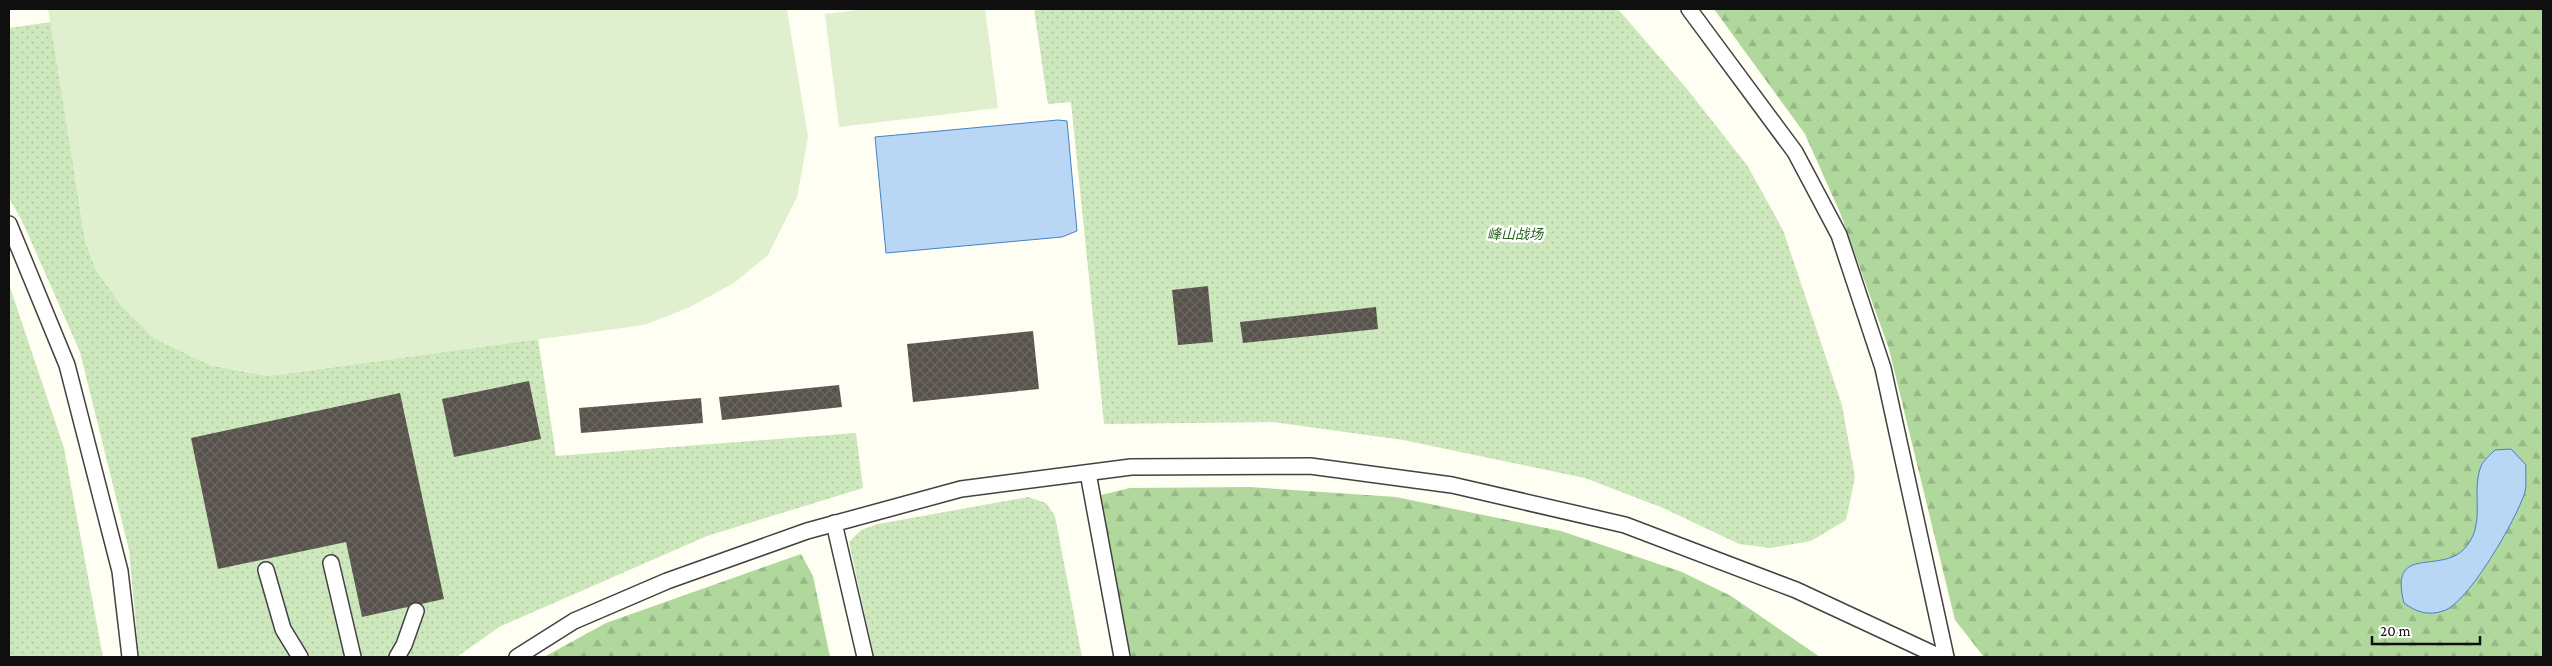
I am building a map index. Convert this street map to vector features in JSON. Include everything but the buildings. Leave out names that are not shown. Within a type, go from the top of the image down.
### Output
[{"type":"lane","points":[[1689,9],[1795,152],[1839,235],[1883,368],[1946,657]]},
{"type":"lane","points":[[9,224],[68,365],[120,571],[130,657]]},
{"type":"lane","points":[[516,657],[574,621],[667,581],[807,530],[961,489],[1131,468],[1310,466],[1452,485],[1626,525],[1796,590],[1940,657]]},
{"type":"lane","points":[[1088,473],[1122,657]]},
{"type":"lane","points":[[834,523],[865,657]]},
{"type":"lane","points":[[331,563],[353,657]]},
{"type":"lane","points":[[266,570],[283,629],[300,657]]},
{"type":"lane","points":[[397,657],[404,644],[416,611]]},
{"type":"green space","points":[[48,9],[787,9],[808,137],[797,197],[768,255],[734,283],[688,308],[644,325],[268,376],[210,365],[154,338],[121,305],[95,268],[85,240]]},
{"type":"green space","points":[[866,9],[985,9],[998,108],[839,127],[825,14]]},
{"type":"green space","name":"峰山战场","points":[[1034,9],[1618,9],[1687,89],[1747,165],[1783,230],[1842,405],[1855,477],[1846,520],[1811,541],[1770,548],[1739,544],[1663,508],[1585,478],[1403,440],[1273,422],[1104,424],[1071,102],[1048,104]]},
{"type":"green space","points":[[1714,9],[2543,9],[2543,657],[1984,657],[1955,620],[1889,349],[1841,215],[1805,134]]},
{"type":"green space","points":[[51,22],[85,240],[95,268],[121,305],[154,338],[210,365],[268,376],[538,339],[556,456],[856,433],[863,488],[707,536],[499,627],[457,657],[139,657],[129,550],[80,352],[22,221],[9,198],[9,28]]},
{"type":"green space","points":[[9,284],[64,448],[103,657],[9,657]]},
{"type":"green space","points":[[1249,487],[1396,497],[1561,531],[1682,572],[1731,596],[1820,657],[1129,657],[1101,495],[1130,488]]},
{"type":"green space","points":[[1028,497],[1046,503],[1055,516],[1082,657],[874,657],[849,542],[861,530],[878,524]]},
{"type":"green space","points":[[801,554],[813,576],[830,657],[544,657],[606,623]]},
{"type":"water","points":[[1058,120],[1067,121],[1077,231],[1062,237],[886,253],[875,137]]},
{"type":"water","points":[[2511,449],[2526,465],[2525,492],[2512,521],[2478,577],[2453,605],[2443,611],[2427,613],[2418,611],[2404,603],[2401,585],[2403,574],[2409,567],[2452,557],[2462,551],[2470,541],[2475,531],[2477,520],[2477,486],[2482,464],[2495,450]]}]
